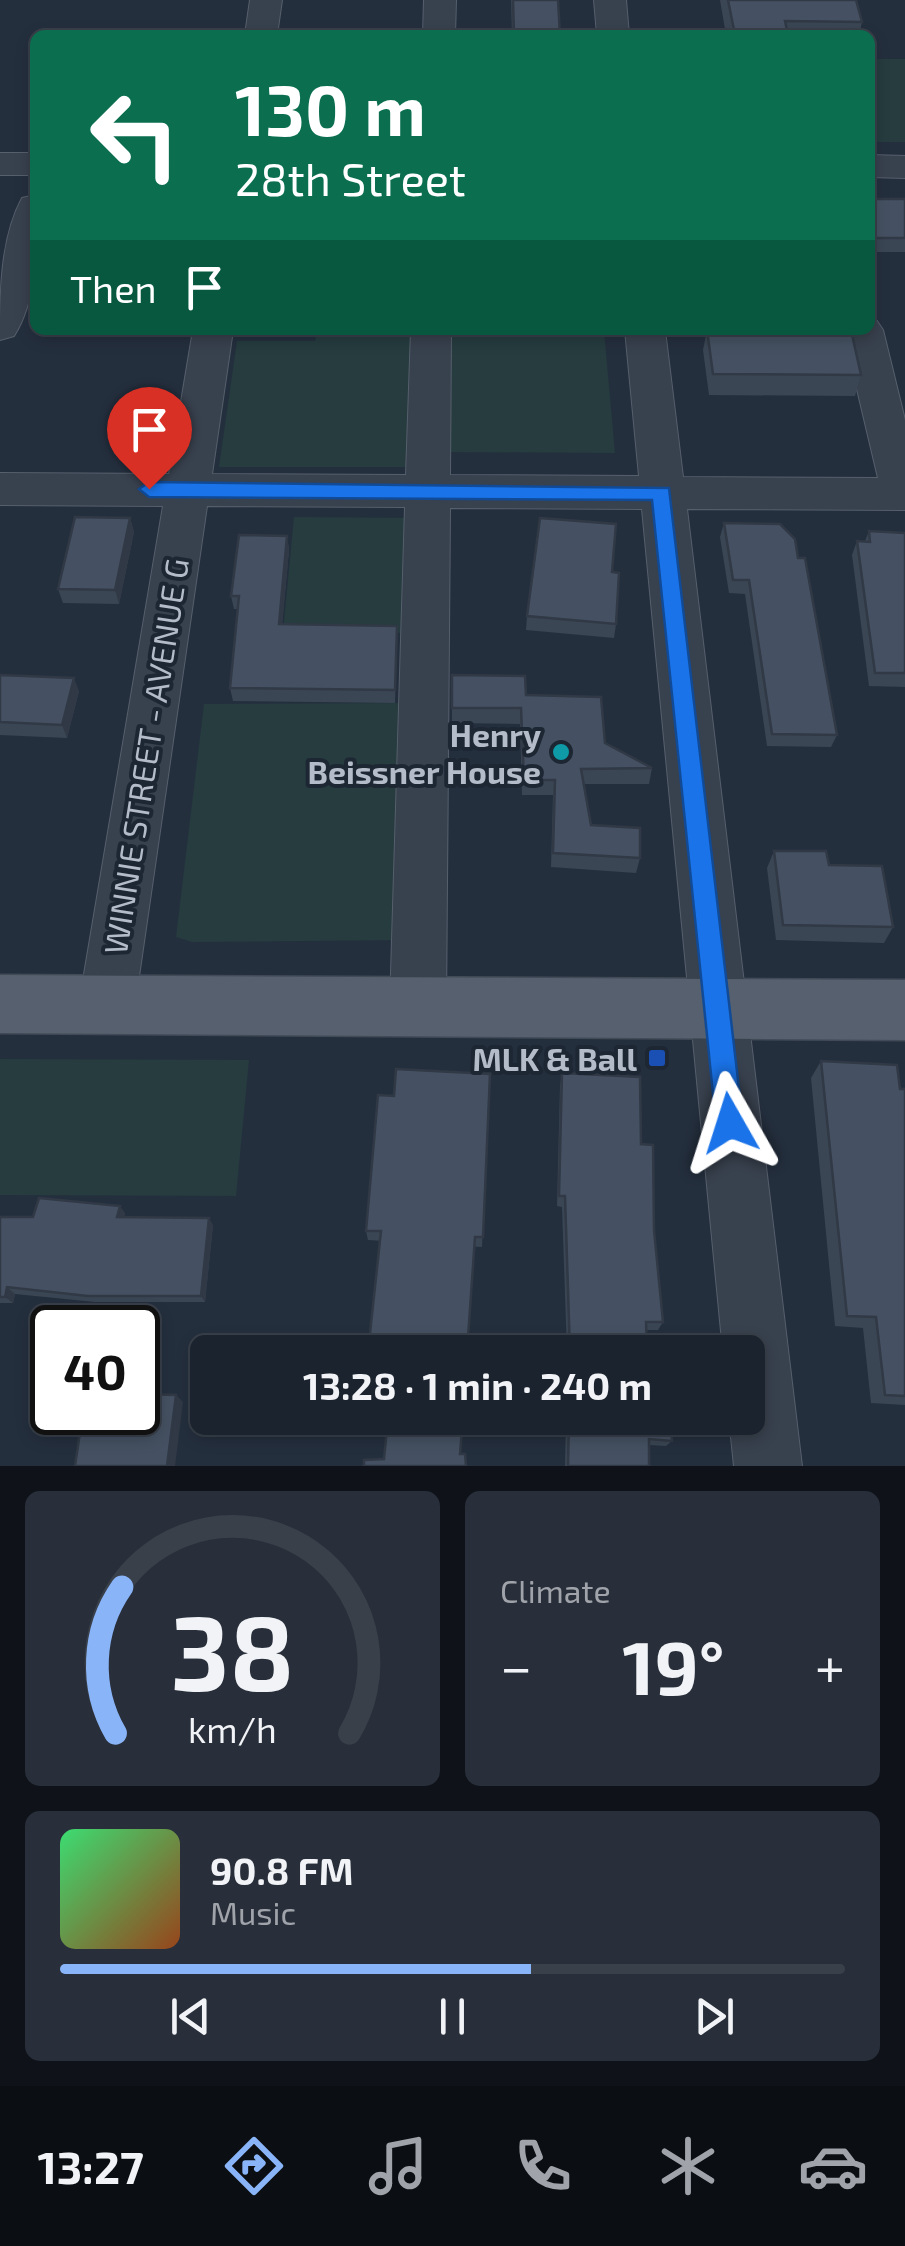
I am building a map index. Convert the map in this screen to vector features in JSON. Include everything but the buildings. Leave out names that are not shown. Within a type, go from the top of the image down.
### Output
[{"type":"main road","points":[[0,1004],[905,1010]]},
{"type":"street","points":[[262,30],[266,0]]},
{"type":"street","points":[[440,0],[440,30]]},
{"type":"street","points":[[610,0],[613,30]]},
{"type":"street","points":[[0,164],[30,164]]},
{"type":"street","points":[[875,166],[905,166]]},
{"type":"street","points":[[0,327],[30,223]]},
{"type":"street","name":"WINNIE STREET - AVENUE G","points":[[106,1004],[212,335]]},
{"type":"street","points":[[418,1007],[431,335]]},
{"type":"street","points":[[645,335],[768,1466]]},
{"type":"street","points":[[0,488],[905,491],[895,468],[864,335]]},
{"type":"green space","points":[[875,59],[905,59],[905,142],[875,142]]},
{"type":"green space","points":[[316,335],[421,335],[411,467],[219,467],[237,341],[315,341]]},
{"type":"green space","points":[[446,335],[604,335],[615,453],[444,452]]},
{"type":"green space","points":[[294,517],[421,518],[417,633],[283,632]]},
{"type":"green space","points":[[411,703],[406,940],[192,942],[176,937],[204,704]]},
{"type":"green space","points":[[0,1059],[249,1060],[236,1196],[0,1195]]},
{"type":"place","name":"Henry Beissner House","points":[[561,752]]},
{"type":"place","name":"MLK & Ball","points":[[657,1058]]},
{"type":"route","points":[[149,489],[662,493],[730,1123]]}]
